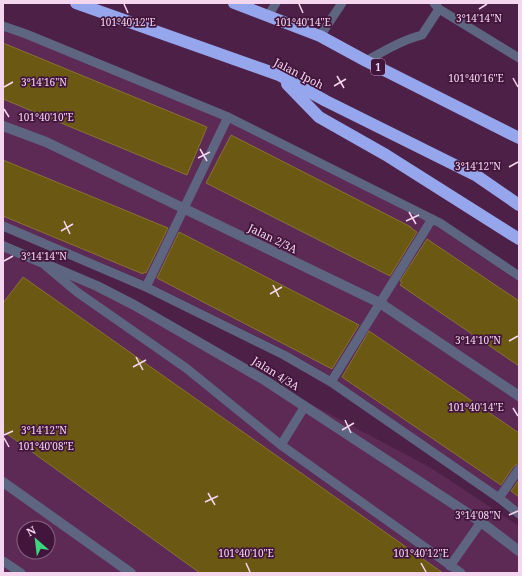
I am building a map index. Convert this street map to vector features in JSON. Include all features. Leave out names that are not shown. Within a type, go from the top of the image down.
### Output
[{"type":"highway","name":"Jalan Ipoh","points":[[76,3],[279,75],[326,101],[477,176],[519,205]]},
{"type":"highway","name":"1","points":[[234,3],[320,36],[366,61],[519,134]]},
{"type":"highway","points":[[279,75],[319,117],[386,155],[519,240]]},
{"type":"street","name":"Jalan 2/3A","points":[[3,126],[46,142],[380,303],[519,396]]},
{"type":"street","name":"Jalan 4/3A","points":[[3,246],[96,286],[134,305],[266,381],[481,522],[519,551]]},
{"type":"street","points":[[3,482],[131,573]]},
{"type":"lane","points":[[268,16],[276,3]]},
{"type":"lane","points":[[320,36],[342,3]]},
{"type":"lane","points":[[366,61],[398,43],[422,35],[436,6],[519,58]]},
{"type":"lane","points":[[3,26],[26,34],[228,117],[440,223],[519,276]]},
{"type":"lane","points":[[146,287],[228,117]]},
{"type":"lane","points":[[331,382],[432,219]]},
{"type":"lane","points":[[3,226],[146,287],[284,354],[331,382],[499,498],[519,514]]},
{"type":"lane","points":[[38,260],[77,292],[186,368],[281,445],[461,573]]},
{"type":"lane","points":[[281,445],[305,406]]},
{"type":"lane","points":[[499,498],[519,469]]},
{"type":"lane","points":[[450,566],[481,522]]},
{"type":"lane","points":[[3,561],[20,573]]},
{"type":"shaded area","points":[[3,31],[27,39],[232,122],[433,224],[519,282],[519,509],[498,492],[329,375],[285,350],[145,281],[3,222]]},
{"type":"shaded area","points":[[3,240],[431,468],[519,526],[519,573],[3,573]]},
{"type":"building","points":[[3,43],[207,127],[187,175],[3,99]]},
{"type":"building","points":[[231,135],[411,227],[417,232],[390,276],[206,183]]},
{"type":"building","points":[[3,160],[168,228],[146,273],[144,272],[143,274],[3,216]]},
{"type":"building","points":[[179,232],[359,325],[332,369],[157,278]]},
{"type":"building","points":[[427,239],[519,301],[519,366],[400,285],[402,282],[400,281]]},
{"type":"building","points":[[23,277],[443,573],[200,573],[3,431],[3,303]]},
{"type":"building","points":[[369,331],[519,433],[519,463],[514,466],[501,485],[342,377]]},
{"type":"building","points":[[519,480],[519,497],[511,491]]}]
